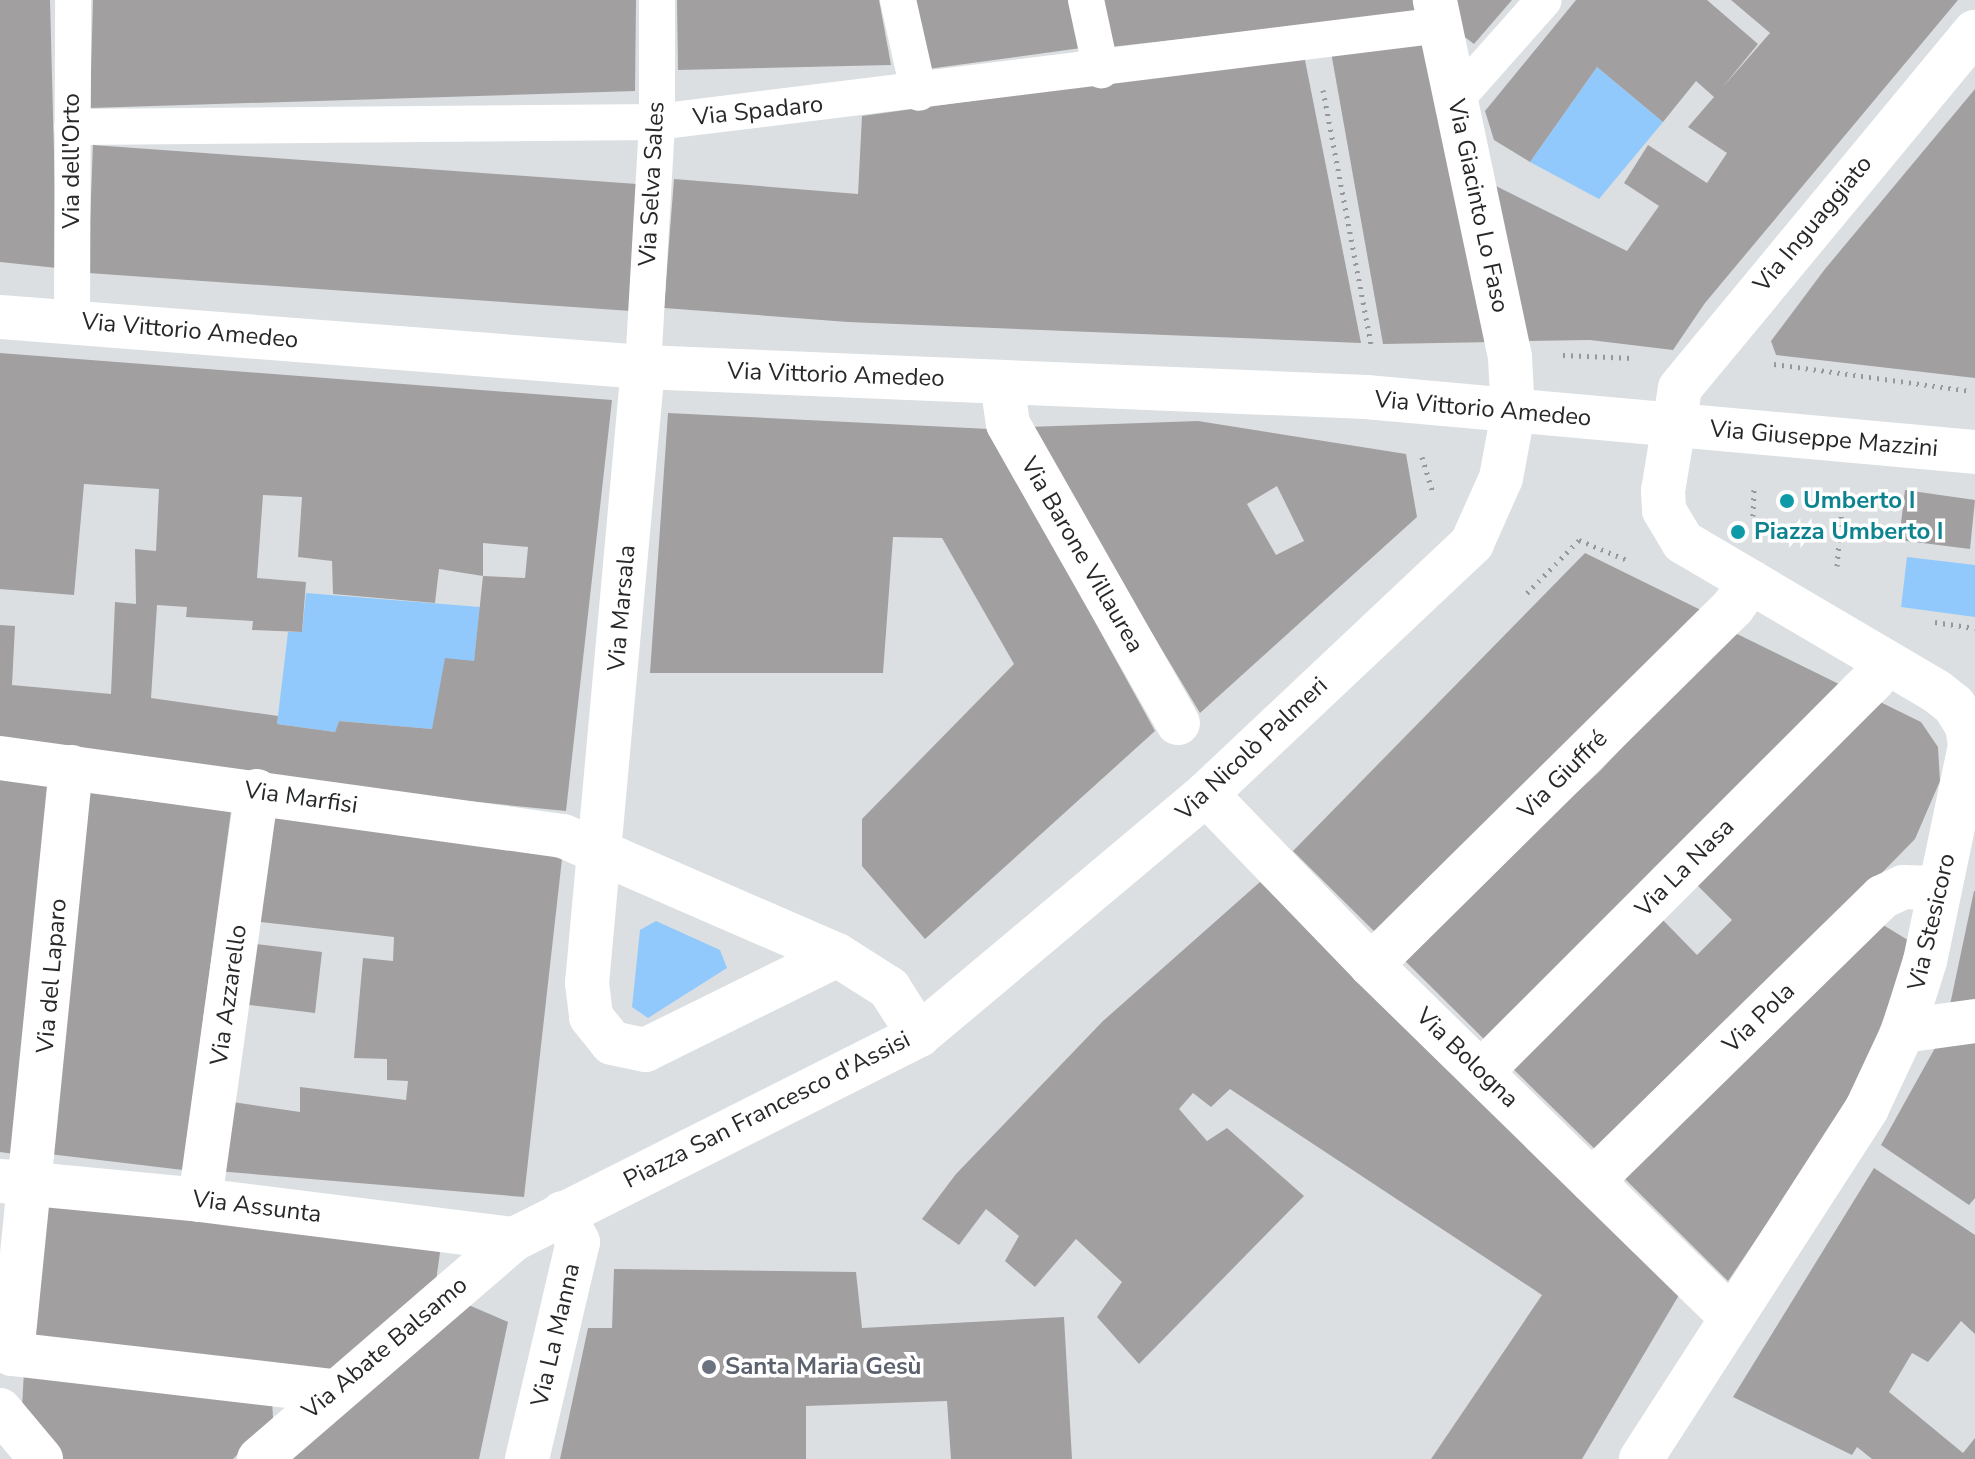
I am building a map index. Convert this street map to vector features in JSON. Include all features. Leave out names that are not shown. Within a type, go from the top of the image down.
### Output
[{"type":"street","name":"Via Giacinto Lo Faso","points":[[1437,13],[1510,357],[1513,413]]},
{"type":"street","name":"Via Inguaggiato","points":[[1673,426],[1680,388],[1696,362],[1975,32]]},
{"type":"street","name":"Via Vittorio Amedeo","points":[[0,317],[643,367],[1366,397],[1673,426]]},
{"type":"street","name":"Via Marsala","points":[[601,848],[643,367]]},
{"type":"street","name":"Via Barone Villaurea","points":[[1002,383],[1008,424],[1178,723]]},
{"type":"street","name":"Via Nicolò Palmeri","points":[[919,1035],[1206,794],[1472,543],[1501,478],[1513,413]]},
{"type":"street","name":"Via Giuseppe Mazzini","points":[[1673,426],[1975,452]]},
{"type":"street","name":"Via Stesicoro","points":[[1641,1459],[1867,1108],[1903,1031],[1940,888],[1970,745],[1967,726],[1954,705],[1683,542],[1671,528],[1663,491],[1673,426]]},
{"type":"street","name":"Via Giuffré","points":[[1371,965],[1733,607],[1751,582]]},
{"type":"street","name":"Via La Nasa","points":[[1481,1072],[1885,661]]},
{"type":"street","name":"Via Marfisi","points":[[0,758],[257,791],[563,836],[601,848]]},
{"type":"street","name":"Via del Laparo","points":[[71,767],[16,1183],[12,1354],[331,1391]]},
{"type":"street","name":"Via Azzarello","points":[[200,1200],[257,791]]},
{"type":"street","name":"Via Bologna","points":[[1206,794],[1371,965],[1732,1318]]},
{"type":"street","name":"Piazza San Francesco d'Assisi","points":[[514,1239],[919,1035],[889,988],[837,955],[601,848]]},
{"type":"street","points":[[601,848],[586,1001],[591,1017],[612,1043],[628,1049],[663,1045],[837,955]]},
{"type":"street","name":"Via Pola","points":[[1592,1181],[1882,897],[1903,887],[1940,888]]},
{"type":"street","points":[[1903,1031],[1975,1021]]},
{"type":"street","name":"Via Assunta","points":[[16,1183],[200,1200],[514,1239]]},
{"type":"street","name":"Via La Manna","points":[[527,1459],[578,1242],[562,1213]]},
{"type":"street","name":"Via Abate Balsamo","points":[[259,1459],[331,1391],[514,1239]]},
{"type":"street","points":[[0,1410],[41,1459]]},
{"type":"lane","name":"Via dell'Orto","points":[[72,322],[73,0]]},
{"type":"lane","name":"Via Selva Sales","points":[[643,367],[657,122],[657,0]]},
{"type":"lane","points":[[898,0],[919,93]]},
{"type":"lane","points":[[1086,0],[1101,70]]},
{"type":"lane","points":[[1456,99],[1544,0]]},
{"type":"lane","name":"Via Spadaro","points":[[72,127],[657,122],[919,93],[1314,42],[1437,13]]},
{"type":"path","points":[[1314,42],[1372,342],[1366,397]]},
{"type":"path","points":[[1763,363],[1975,392]]},
{"type":"path","points":[[1419,445],[1435,500]]},
{"type":"path","points":[[1836,571],[1843,488]]},
{"type":"shaded area","points":[[1597,67],[1663,122],[1599,199],[1530,162]]},
{"type":"shaded area","points":[[1907,557],[1975,565],[1975,617],[1901,607]]},
{"type":"shaded area","points":[[306,593],[480,607],[474,661],[432,729],[339,721],[335,732],[277,724],[288,632],[302,632]]},
{"type":"shaded area","points":[[656,921],[720,950],[727,968],[648,1018],[632,1007],[640,930]]},
{"type":"building","points":[[0,0],[50,0],[57,268],[0,262]]},
{"type":"building","points":[[93,0],[636,0],[635,91],[90,108]]},
{"type":"building","points":[[677,0],[879,0],[891,65],[678,70]]},
{"type":"building","points":[[913,0],[1071,0],[1081,48],[928,69]]},
{"type":"building","points":[[1100,0],[1418,0],[1421,12],[1110,47]]},
{"type":"building","points":[[1456,0],[1512,0],[1474,44],[1462,35]]},
{"type":"building","points":[[1576,0],[1707,0],[1758,44],[1722,88],[1770,33],[1731,0],[1958,0],[1705,303],[1673,350],[1590,340],[1527,341],[1496,186],[1627,251],[1659,206],[1624,183],[1648,145],[1707,183],[1727,153],[1688,127],[1714,97],[1696,81],[1663,122],[1597,67],[1530,162],[1494,140],[1485,111]]},
{"type":"building","points":[[1430,40],[1494,342],[1383,344],[1331,52]]},
{"type":"building","points":[[1304,55],[1361,343],[848,322],[664,308],[674,179],[858,194],[862,116]]},
{"type":"building","points":[[1975,89],[1975,378],[1776,355],[1771,341],[1825,269]]},
{"type":"building","points":[[93,145],[637,184],[631,311],[88,273]]},
{"type":"building","points":[[0,353],[612,400],[566,811],[329,787],[0,743],[0,625],[15,626],[12,685],[111,694],[115,602],[136,604],[135,549],[156,551],[159,489],[84,484],[74,595],[0,589]],"holes":[[[263,495],[302,497],[298,557],[332,561],[333,594],[435,603],[439,569],[483,576],[474,661],[445,658],[432,729],[339,721],[335,732],[277,724],[278,716],[151,698],[157,605],[187,607],[186,617],[253,621],[252,630],[302,632],[306,582],[257,578]],[[483,543],[528,547],[525,578],[483,576]]]},
{"type":"building","points":[[668,413],[989,429],[1155,731],[925,939],[862,866],[862,819],[1014,664],[942,538],[893,537],[883,673],[650,673]]},
{"type":"building","points":[[1198,421],[1406,454],[1417,517],[1200,713],[1028,427]],"holes":[[[1277,486],[1304,541],[1276,555],[1247,504]]]},
{"type":"building","points":[[1905,490],[1975,500],[1970,549],[1899,540]]},
{"type":"building","points":[[1585,553],[1709,614],[1383,940],[1293,851]]},
{"type":"building","points":[[1731,631],[1845,687],[1489,1044],[1400,956],[1600,771]]},
{"type":"building","points":[[1874,699],[1921,722],[1938,747],[1940,781],[1915,839],[1603,1157],[1508,1064],[1660,917],[1697,955],[1732,920],[1692,880]]},
{"type":"building","points":[[0,778],[55,786],[22,1155],[0,1152]]},
{"type":"building","points":[[88,793],[231,811],[183,1170],[49,1154]]},
{"type":"building","points":[[270,814],[563,850],[524,1197],[217,1171],[226,1101],[300,1112],[300,1087],[406,1100],[408,1081],[387,1080],[387,1059],[354,1058],[363,958],[393,961],[394,937],[252,921]]},
{"type":"building","points":[[1260,882],[1679,1295],[1582,1459],[1431,1459],[1542,1295],[1230,1089],[1211,1107],[1193,1093],[1179,1109],[1207,1141],[1227,1128],[1304,1196],[1139,1364],[1097,1317],[1122,1282],[1076,1239],[1035,1287],[1005,1261],[1019,1236],[986,1209],[959,1245],[922,1219],[956,1174],[1103,1021]]},
{"type":"building","points":[[1974,891],[1975,1001],[1950,1005]]},
{"type":"building","points":[[1880,923],[1911,942],[1858,1089],[1728,1281],[1620,1174]]},
{"type":"building","points":[[248,943],[322,952],[315,1013],[241,1004]]},
{"type":"building","points":[[1975,1034],[1975,1198],[1969,1205],[1881,1145],[1940,1039]]},
{"type":"building","points":[[1874,1168],[1975,1235],[1975,1334],[1961,1321],[1928,1362],[1912,1353],[1889,1392],[1963,1453],[1975,1438],[1975,1459],[1872,1459],[1857,1447],[1852,1455],[1733,1397]]},
{"type":"building","points":[[44,1203],[441,1245],[436,1281],[328,1373],[29,1343]]},
{"type":"building","points":[[614,1269],[856,1272],[862,1328],[1064,1317],[1072,1459],[951,1459],[947,1401],[806,1406],[806,1459],[560,1459],[588,1328],[612,1328]]},
{"type":"building","points":[[464,1303],[508,1322],[479,1459],[288,1459]]},
{"type":"building","points":[[24,1371],[272,1399],[273,1418],[233,1459],[59,1459],[22,1407]]},
{"type":"place","name":"Umberto I","points":[[1787,501]]},
{"type":"place","name":"Piazza Umberto I","points":[[1738,532]]},
{"type":"place","name":"Santa Maria Gesù","points":[[709,1367]]}]
